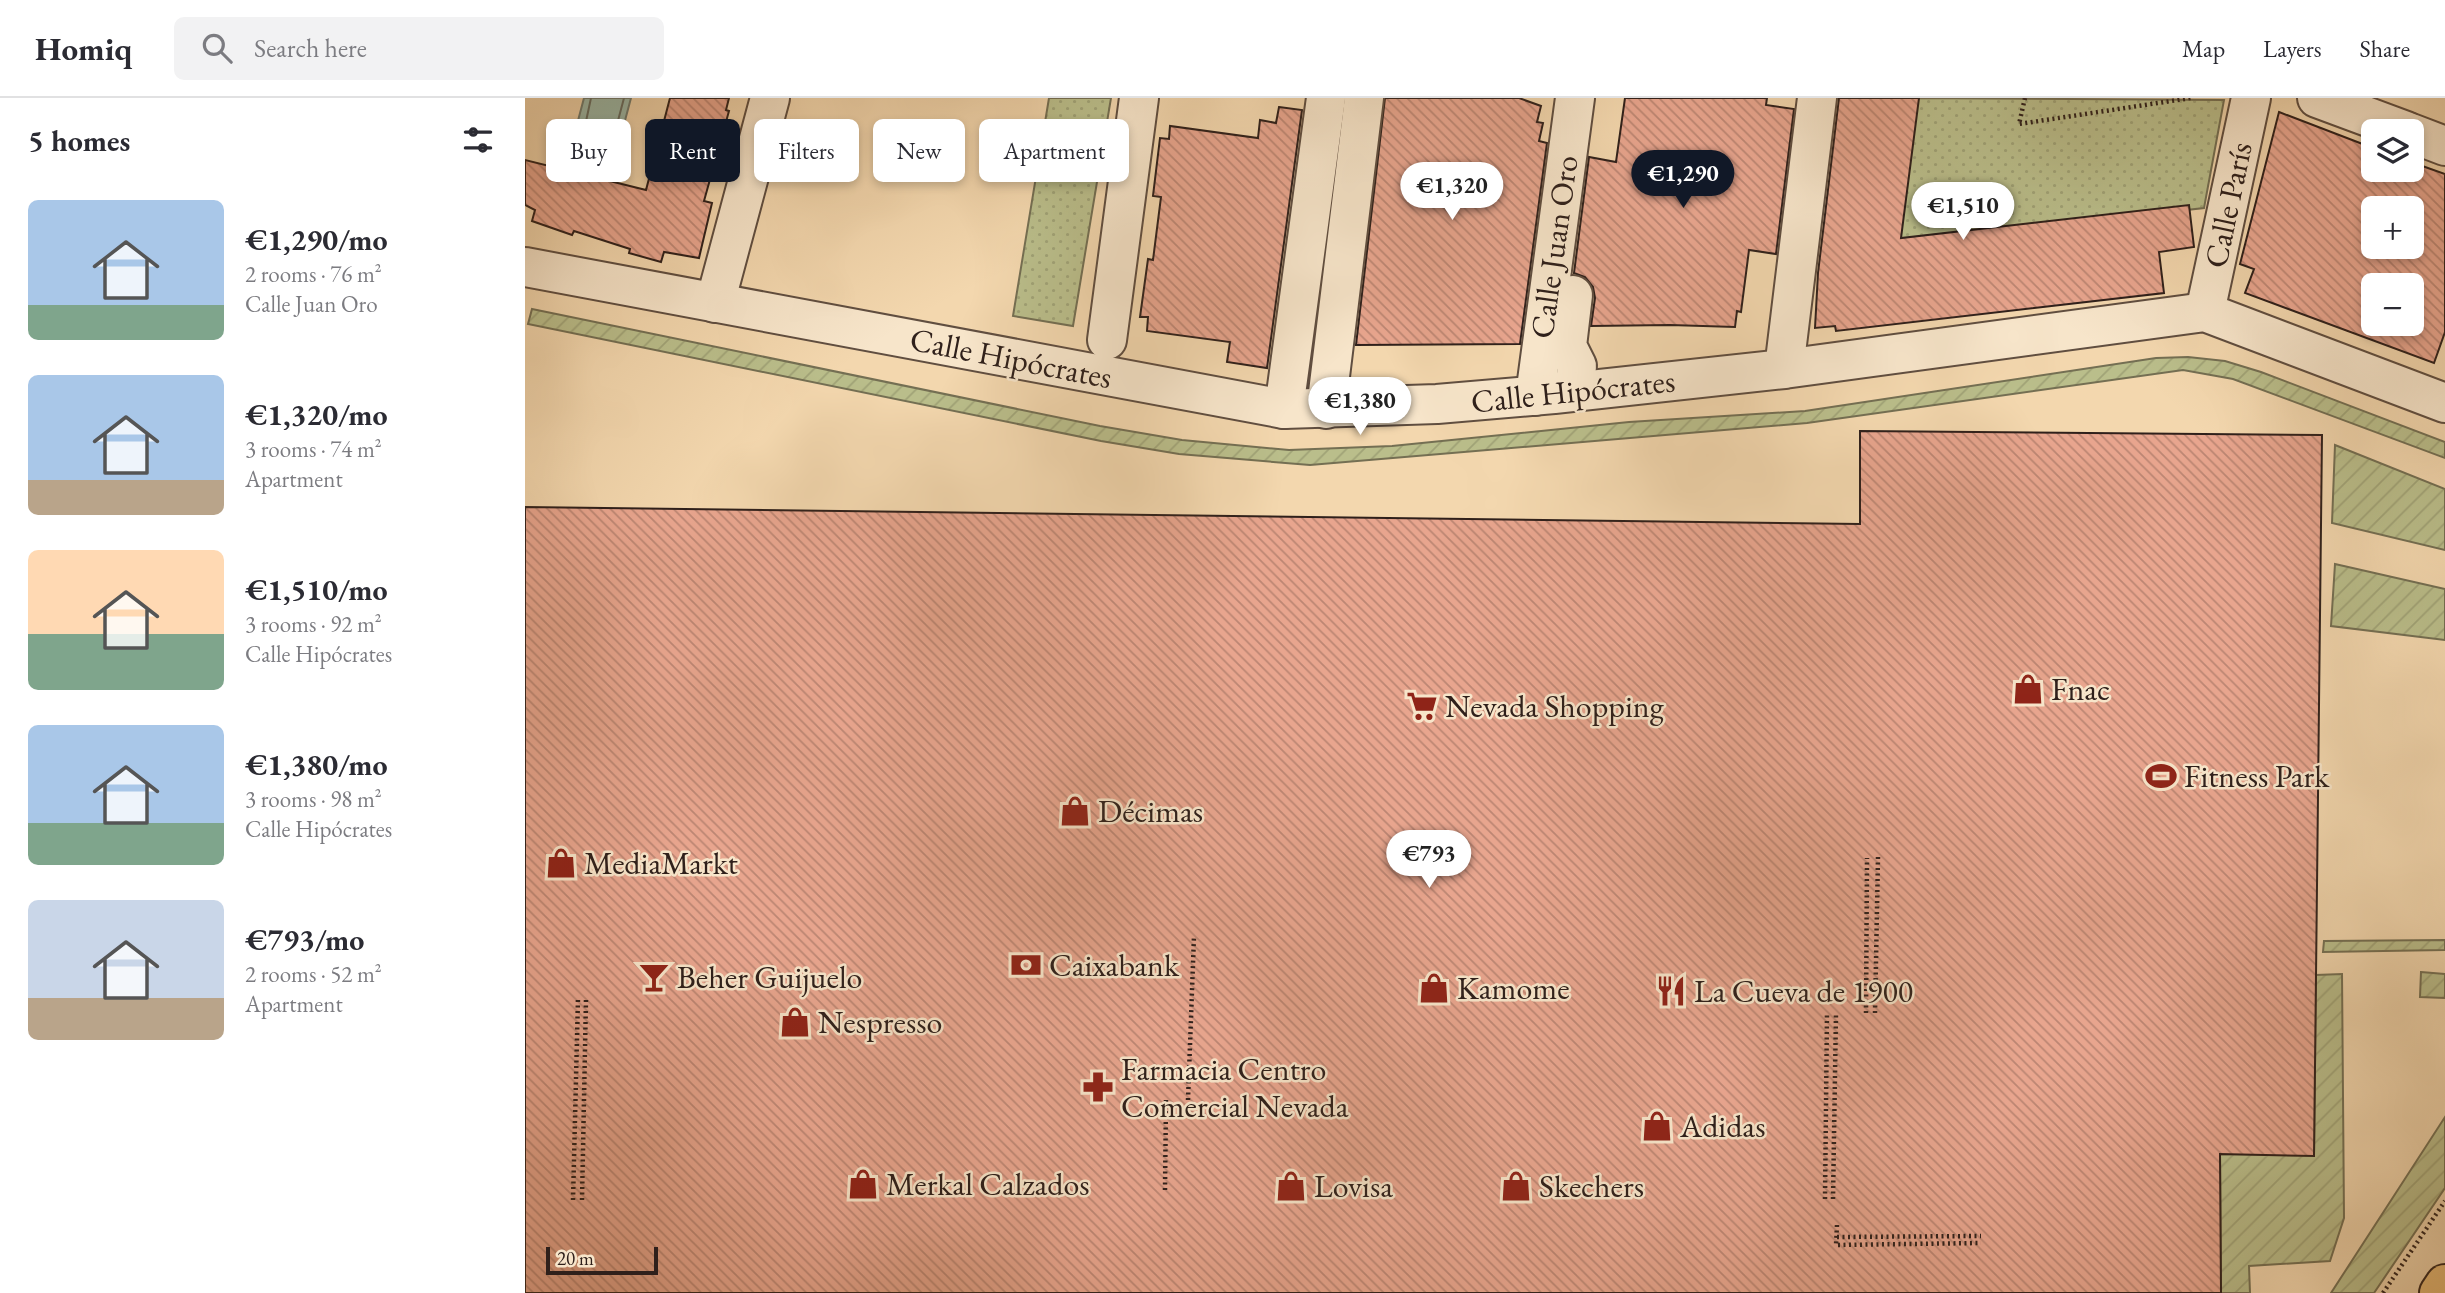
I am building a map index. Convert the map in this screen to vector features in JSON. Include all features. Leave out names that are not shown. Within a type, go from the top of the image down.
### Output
[{"type":"main road","points":[[2439,1293],[2445,1284]]},
{"type":"street","points":[[715,303],[770,98]]},
{"type":"street","points":[[1107,340],[1139,98]]},
{"type":"street","points":[[1284,409],[1326,98]]},
{"type":"street","points":[[1326,409],[1364,98]]},
{"type":"street","name":"Calle Juan Oro","points":[[1535,396],[1575,98]]},
{"type":"street","name":"Calle Juan Oro","points":[[1574,392],[1577,366],[1567,346],[1597,98]]},
{"type":"street","points":[[1784,369],[1817,98]]},
{"type":"street","name":"Calle París","points":[[2205,312],[2251,98]]},
{"type":"street","points":[[2317,98],[2374,119]]},
{"type":"street","points":[[2424,138],[2445,146]]},
{"type":"street","name":"Calle Hipócrates","points":[[525,267],[1284,409],[1437,404],[1574,392],[1784,369],[2205,312],[2445,403]]},
{"type":"path","points":[[2025,98],[2019,124],[2191,98]]},
{"type":"path","points":[[1866,1013],[1867,858]]},
{"type":"path","points":[[1875,1013],[1878,858]]},
{"type":"path","points":[[1188,1100],[1194,936]]},
{"type":"path","points":[[573,1200],[577,998]]},
{"type":"path","points":[[582,1200],[586,999]]},
{"type":"path","points":[[1825,1199],[1827,1013]]},
{"type":"path","points":[[1833,1199],[1836,1013]]},
{"type":"path","points":[[1165,1190],[1166,1100]]},
{"type":"path","points":[[2383,1293],[2445,1200]]},
{"type":"path","points":[[1837,1225],[1836,1245],[1980,1243]]},
{"type":"path","points":[[1837,1237],[1980,1236]]},
{"type":"green space","points":[[1049,98],[1111,98],[1108,119],[1046,119]]},
{"type":"green space","points":[[1912,98],[2224,100],[2204,208],[1893,243]]},
{"type":"green space","points":[[1035,182],[1097,182],[1073,326],[1013,316]]},
{"type":"green space","points":[[532,309],[1100,426],[1182,440],[1289,450],[1392,446],[1629,422],[1805,411],[2156,358],[2188,357],[2225,361],[2261,372],[2445,442],[2445,458],[2233,379],[2183,370],[1807,423],[1310,465],[1179,454],[1101,441],[528,324]]},
{"type":"green space","points":[[2335,445],[2445,489],[2445,550],[2332,523]]},
{"type":"green space","points":[[2335,564],[2445,589],[2445,640],[2331,626]]},
{"type":"green space","points":[[2445,940],[2445,950],[2323,952],[2324,941]]},
{"type":"green space","points":[[2421,972],[2445,974],[2445,998],[2420,997]]},
{"type":"green space","points":[[2342,974],[2344,1218],[2330,1261],[2249,1266],[2250,1293],[2221,1293],[2220,1154],[2314,1155],[2316,975]]},
{"type":"green space","points":[[2445,1117],[2445,1188],[2374,1293],[2331,1293]]},
{"type":"water","points":[[584,98],[631,98],[625,119],[578,119]]},
{"type":"building","points":[[670,98],[729,98],[727,119],[665,119]]},
{"type":"building","points":[[1385,98],[1519,98],[1541,106],[1537,122],[1543,123],[1539,141],[1547,143],[1520,344],[1356,345]]},
{"type":"building","points":[[1625,98],[1767,98],[1766,105],[1794,109],[1776,254],[1749,250],[1741,312],[1737,311],[1735,327],[1591,326],[1595,298],[1593,287],[1585,277],[1574,273],[1589,157],[1616,162]]},
{"type":"building","points":[[1839,98],[1919,98],[1901,238],[2189,205],[2194,247],[2159,252],[2164,293],[1836,331],[1835,326],[1815,328],[1818,273]]},
{"type":"building","points":[[1279,107],[1302,110],[1267,368],[1227,362],[1230,342],[1147,331],[1148,317],[1140,317],[1148,259],[1153,260],[1161,197],[1153,196],[1160,138],[1169,139],[1170,126],[1258,138],[1260,120],[1276,123]]},
{"type":"building","points":[[2279,112],[2361,143],[2361,182],[2424,182],[2424,167],[2445,174],[2445,332],[2434,363],[2361,336],[2424,336],[2424,273],[2361,273],[2361,336],[2245,293],[2254,269],[2240,264]]},
{"type":"building","points":[[525,160],[546,165],[546,182],[614,182],[646,190],[648,182],[709,182],[704,201],[712,203],[699,258],[664,252],[661,262],[629,253],[630,249],[574,231],[572,235],[532,221],[535,210],[525,205]]},
{"type":"building","name":"Nevada Shopping","points":[[1860,431],[2322,435],[2314,1156],[2220,1154],[2221,1293],[525,1293],[525,507],[1860,524]]},
{"type":"place","name":"Fnac","points":[[2028,689]]},
{"type":"place","name":"Nevada Shopping","points":[[1422,706]]},
{"type":"place","name":"Fitness Park","points":[[2161,776]]},
{"type":"place","name":"Décimas","points":[[1075,811]]},
{"type":"place","name":"MediaMarkt","points":[[561,863]]},
{"type":"place","name":"Caixabank","points":[[1026,965]]},
{"type":"place","name":"Beher Guijuelo","points":[[654,977]]},
{"type":"place","name":"Kamome","points":[[1434,988]]},
{"type":"place","name":"La Cueva de 1900","points":[[1671,991]]},
{"type":"place","name":"Nespresso","points":[[795,1022]]},
{"type":"place","name":"Farmacia Centro Comercial Nevada","points":[[1098,1087]]},
{"type":"place","name":"Adidas","points":[[1657,1126]]},
{"type":"place","name":"Merkal Calzados","points":[[863,1184]]},
{"type":"place","name":"Lovisa","points":[[1291,1186]]},
{"type":"place","name":"Skechers","points":[[1516,1186]]}]
